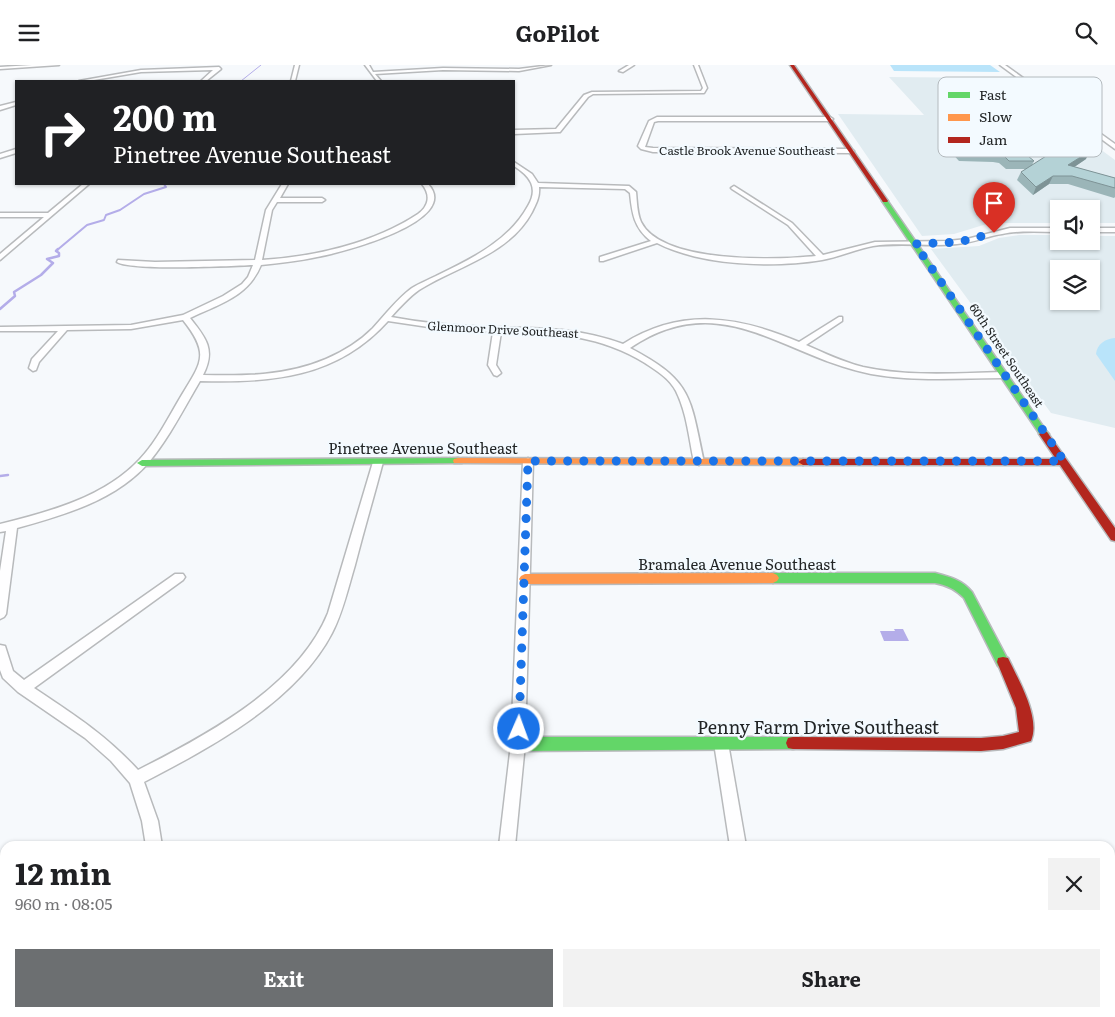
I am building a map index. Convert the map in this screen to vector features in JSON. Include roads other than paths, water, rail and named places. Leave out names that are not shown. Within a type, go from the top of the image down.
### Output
[{"type":"street","points":[[0,68],[57,65]]},
{"type":"street","points":[[204,80],[222,65]]},
{"type":"street","points":[[293,80],[297,65]]},
{"type":"street","points":[[367,65],[378,80]]},
{"type":"street","points":[[372,73],[443,69],[519,70],[549,65]]},
{"type":"street","points":[[621,71],[632,65]]},
{"type":"street","points":[[515,132],[558,131],[586,96],[592,93],[702,92],[705,88],[696,65]]},
{"type":"street","name":"60th Street Southeast","points":[[792,65],[1004,375],[1111,526],[1115,537]]},
{"type":"street","points":[[1002,65],[1019,77]]},
{"type":"street","points":[[4,74],[14,68]]},
{"type":"street","points":[[87,80],[141,71],[217,69]]},
{"type":"street","points":[[0,108],[15,103]]},
{"type":"street","points":[[657,119],[830,119]]},
{"type":"street","name":"Castle Brook Avenue Southeast","points":[[657,119],[652,121],[641,144],[643,148],[653,150],[851,151]]},
{"type":"street","points":[[1102,138],[1115,147]]},
{"type":"street","points":[[0,156],[15,151]]},
{"type":"street","points":[[198,378],[258,378],[276,376],[310,368],[346,352],[360,343],[413,291],[477,258],[508,237],[520,224],[536,197],[537,185],[531,175],[515,165]]},
{"type":"street","points":[[0,258],[85,185]]},
{"type":"street","points":[[0,329],[131,327],[185,317],[226,298],[238,291],[252,277],[260,257],[267,215],[284,185]]},
{"type":"street","points":[[120,262],[257,264],[289,261],[329,253],[368,241],[410,222],[427,210],[431,203],[433,195],[426,185]]},
{"type":"street","points":[[537,185],[628,187],[633,192],[636,217],[640,226],[657,241],[678,250],[719,259],[789,261],[821,258],[876,244],[959,242],[1009,230],[1050,230]]},
{"type":"street","points":[[734,188],[790,224],[821,258]]},
{"type":"street","points":[[274,200],[322,200]]},
{"type":"street","points":[[0,215],[50,215]]},
{"type":"street","points":[[1100,230],[1115,230]]},
{"type":"street","points":[[603,259],[657,241]]},
{"type":"street","points":[[0,614],[6,527],[72,507],[116,484],[142,463],[198,378],[207,352],[202,339],[185,317]]},
{"type":"street","name":"Glenmoor Drive Southeast","points":[[386,318],[418,324],[578,332],[606,339],[625,347],[662,370],[675,382],[684,399],[698,462]]},
{"type":"street","points":[[800,345],[839,319]]},
{"type":"street","points":[[625,347],[638,336],[654,329],[679,322],[712,320],[745,325],[800,345],[837,363],[874,372],[916,375],[1004,375]]},
{"type":"street","points":[[33,368],[35,361],[64,329]]},
{"type":"street","points":[[497,373],[492,365],[498,329]]},
{"type":"street","points":[[508,841],[518,744],[528,461]]},
{"type":"street","name":"Pinetree Avenue Southeast","points":[[142,463],[1064,461]]},
{"type":"street","points":[[136,779],[205,741],[272,695],[298,670],[323,638],[337,607],[378,462]]},
{"type":"street","points":[[23,688],[179,577]]},
{"type":"street","name":"Bramalea Avenue Southeast","points":[[525,579],[935,578],[960,585],[969,595],[998,652]]},
{"type":"street","points":[[0,650],[8,674],[23,688],[90,733],[136,779],[150,821],[153,841]]},
{"type":"street","name":"Penny Farm Drive Southeast","points":[[518,744],[952,743],[990,747],[1010,743],[1026,736],[1027,725],[1018,697],[998,652]]},
{"type":"street","points":[[721,743],[737,841]]},
{"type":"waterway","points":[[242,80],[261,65]]},
{"type":"waterway","points":[[56,251],[87,225],[104,220],[106,215],[120,210],[144,194],[166,187],[165,185]]},
{"type":"waterway","points":[[0,309],[15,296],[14,292],[41,275],[53,263],[47,259],[59,256],[59,253],[56,251]]},
{"type":"waterway","points":[[0,476],[8,475]]}]
